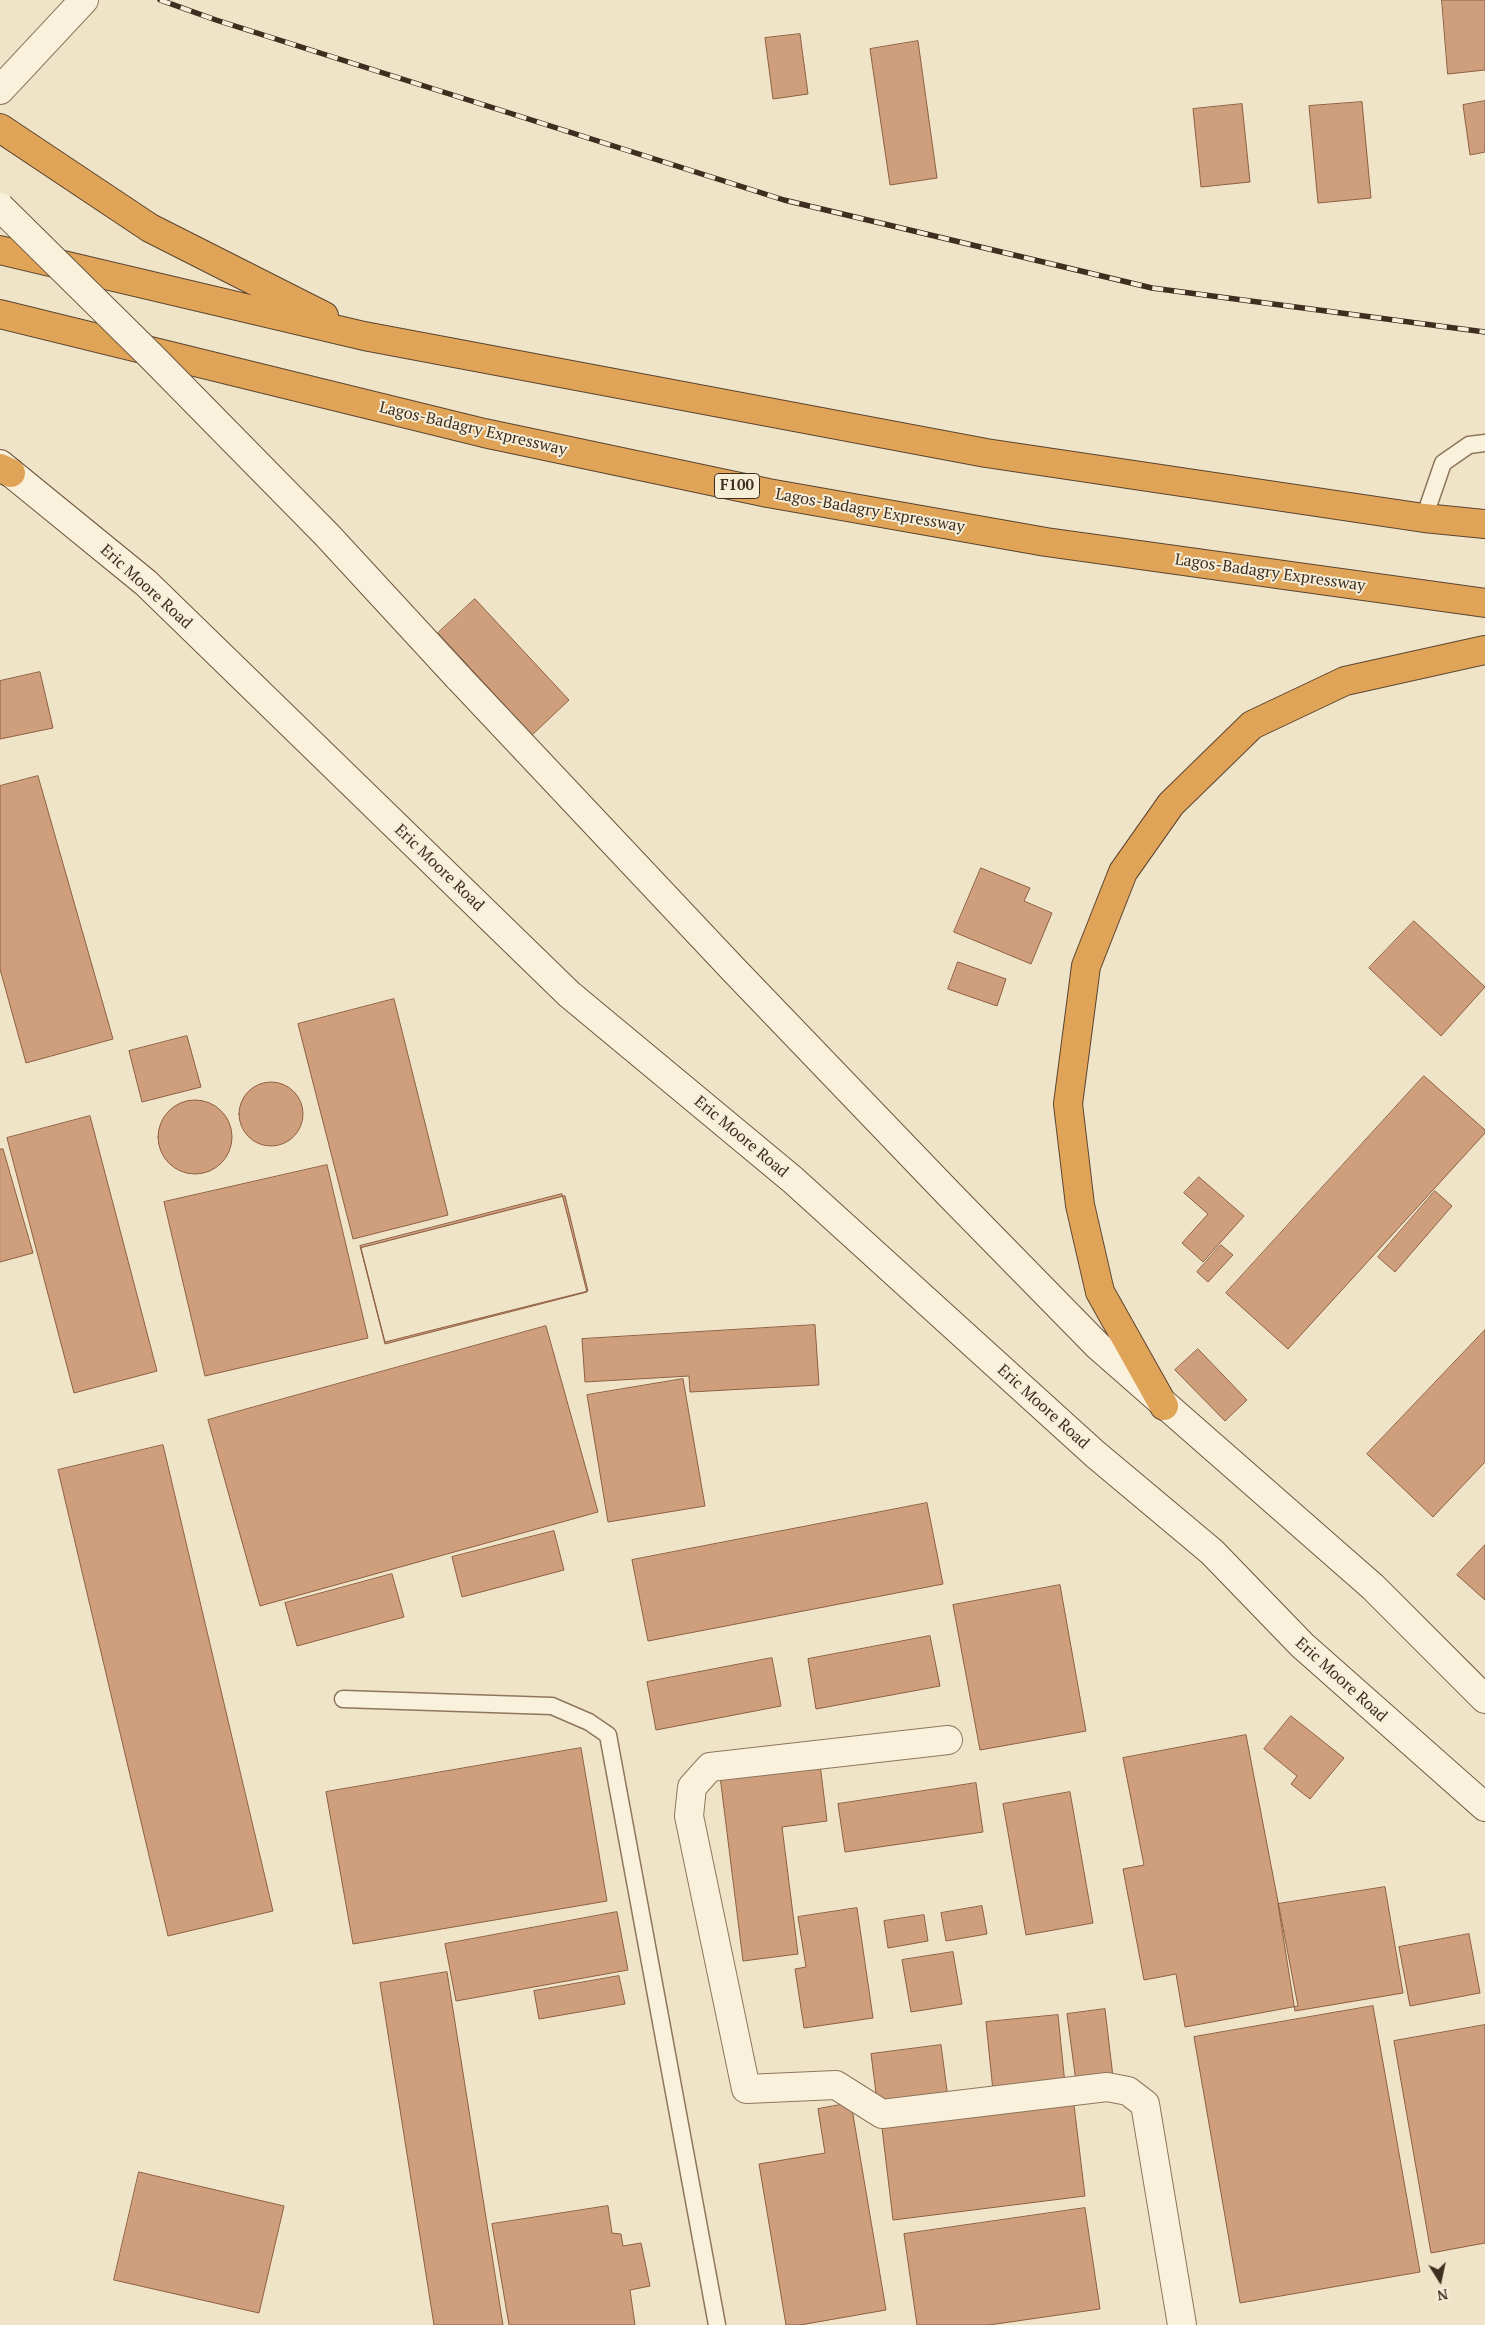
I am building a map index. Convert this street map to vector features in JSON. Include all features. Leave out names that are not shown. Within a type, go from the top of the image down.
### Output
[{"type":"highway","points":[[0,128],[150,228],[364,336]]},
{"type":"highway","points":[[0,250],[364,336],[986,453],[1424,518],[1485,524]]},
{"type":"highway","name":"Lagos-Badagry Expressway","points":[[0,314],[484,433],[768,493],[1046,542],[1485,603]]},
{"type":"highway","points":[[1164,1406],[1100,1292],[1080,1205],[1068,1104],[1086,966],[1123,872],[1171,804],[1252,725],[1345,681],[1485,650]]},
{"type":"street","points":[[0,90],[84,0]]},
{"type":"street","points":[[0,207],[152,356],[327,535],[458,677],[950,1195],[1098,1346],[1164,1406],[1373,1587],[1485,1699]]},
{"type":"street","name":"Eric Moore Road","points":[[4,468],[146,583],[569,994],[793,1180],[1095,1454],[1212,1552],[1302,1645],[1485,1807]]},
{"type":"street","points":[[948,1740],[710,1767],[692,1787],[689,1816],[746,2089],[836,2085],[882,2114],[1107,2088],[1128,2091],[1145,2104],[1182,2325]]},
{"type":"lane","points":[[1424,518],[1443,463],[1469,445],[1485,443]]},
{"type":"lane","points":[[343,1699],[552,1706],[589,1722],[608,1735],[717,2325]]},
{"type":"building","points":[[1442,0],[1485,0],[1485,70],[1448,74]]},
{"type":"building","points":[[800,34],[808,94],[773,99],[765,38]]},
{"type":"building","points":[[918,41],[937,178],[890,185],[870,49]]},
{"type":"building","points":[[1485,101],[1485,152],[1470,155],[1463,105]]},
{"type":"building","points":[[1362,102],[1371,198],[1318,203],[1309,106]]},
{"type":"building","points":[[1242,104],[1250,182],[1201,187],[1193,109]]},
{"type":"building","points":[[475,599],[569,700],[532,735],[438,633]]},
{"type":"building","points":[[40,672],[53,728],[0,739],[0,681]]},
{"type":"building","points":[[38,776],[113,1039],[26,1063],[0,969],[0,786]]},
{"type":"building","points":[[981,868],[1030,888],[1024,901],[1052,913],[1031,964],[954,932]]},
{"type":"building","points":[[1414,921],[1485,987],[1441,1036],[1369,968]]},
{"type":"building","points":[[958,962],[1006,979],[997,1006],[948,989]]},
{"type":"building","points":[[394,999],[448,1215],[353,1239],[298,1024]]},
{"type":"building","points":[[187,1036],[201,1087],[142,1102],[129,1051]]},
{"type":"building","points":[[1424,1076],[1485,1130],[1485,1133],[1288,1349],[1226,1293]]},
{"type":"building","points":[[271,1082],[289,1088],[297,1096],[303,1114],[297,1132],[289,1140],[271,1146],[253,1140],[245,1132],[239,1114],[245,1096],[253,1088]]},
{"type":"building","points":[[195,1100],[209,1103],[221,1111],[229,1123],[232,1137],[229,1151],[221,1163],[209,1171],[195,1174],[181,1171],[169,1163],[161,1151],[158,1137],[161,1123],[169,1111],[181,1103]]},
{"type":"building","points":[[90,1116],[157,1371],[74,1393],[7,1138]]},
{"type":"building","points":[[0,1149],[3,1149],[33,1253],[0,1262]]},
{"type":"building","points":[[327,1165],[368,1338],[205,1376],[164,1202]]},
{"type":"building","points":[[1199,1177],[1244,1216],[1203,1262],[1182,1243],[1208,1214],[1184,1193]]},
{"type":"building","points":[[1435,1191],[1452,1206],[1395,1272],[1378,1257]]},
{"type":"building","points":[[562,1194],[587,1292],[385,1344],[360,1246]]},
{"type":"building","points":[[565,1196],[588,1291],[385,1342],[361,1248]]},
{"type":"building","points":[[1221,1245],[1233,1255],[1208,1282],[1197,1272]]},
{"type":"building","points":[[815,1325],[819,1385],[690,1392],[689,1376],[585,1382],[582,1339]]},
{"type":"building","points":[[546,1326],[598,1512],[260,1606],[208,1420]]},
{"type":"building","points":[[1485,1330],[1485,1462],[1433,1517],[1367,1454]]},
{"type":"building","points":[[1198,1349],[1247,1400],[1225,1421],[1175,1370]]},
{"type":"building","points":[[683,1379],[705,1506],[608,1522],[587,1395]]},
{"type":"building","points":[[163,1445],[273,1911],[168,1936],[58,1470]]},
{"type":"building","points":[[927,1503],[943,1584],[648,1641],[632,1560]]},
{"type":"building","points":[[554,1531],[564,1570],[462,1597],[452,1557]]},
{"type":"building","points":[[1485,1545],[1485,1600],[1457,1575]]},
{"type":"building","points":[[392,1574],[404,1617],[297,1646],[285,1603]]},
{"type":"building","points":[[1060,1585],[1086,1731],[980,1750],[953,1605]]},
{"type":"building","points":[[930,1636],[940,1686],[816,1709],[808,1659]]},
{"type":"building","points":[[772,1658],[781,1706],[656,1730],[647,1682]]},
{"type":"building","points":[[1291,1716],[1344,1758],[1310,1799],[1291,1784],[1297,1776],[1264,1749]]},
{"type":"building","points":[[1246,1735],[1298,2006],[1185,2027],[1176,1974],[1144,1980],[1123,1869],[1144,1865],[1123,1758]]},
{"type":"building","points":[[581,1748],[607,1901],[353,1944],[326,1792]]},
{"type":"building","points":[[820,1764],[827,1821],[782,1827],[798,1954],[743,1961],[720,1776]]},
{"type":"building","points":[[976,1783],[983,1832],[845,1852],[838,1804]]},
{"type":"building","points":[[1070,1792],[1093,1923],[1026,1935],[1003,1804]]},
{"type":"building","points":[[1385,1887],[1403,1993],[1295,2011],[1278,1904]]},
{"type":"building","points":[[982,1906],[987,1934],[946,1941],[941,1913]]},
{"type":"building","points":[[857,1908],[873,2018],[804,2028],[795,1969],[806,1967],[798,1917]]},
{"type":"building","points":[[617,1912],[628,1970],[456,2001],[445,1944]]},
{"type":"building","points":[[924,1915],[928,1941],[888,1948],[884,1921]]},
{"type":"building","points":[[1469,1934],[1480,1993],[1410,2006],[1399,1947]]},
{"type":"building","points":[[953,1952],[962,2004],[911,2012],[902,1960]]},
{"type":"building","points":[[447,1972],[503,2325],[434,2325],[380,1983]]},
{"type":"building","points":[[619,1976],[625,2004],[539,2019],[534,1991]]},
{"type":"building","points":[[1373,2006],[1420,2272],[1240,2303],[1194,2037]]},
{"type":"building","points":[[1105,2009],[1113,2077],[1076,2082],[1067,2014]]},
{"type":"building","points":[[1058,2015],[1065,2084],[993,2091],[986,2022]]},
{"type":"building","points":[[1485,2025],[1485,2243],[1431,2253],[1394,2041]]},
{"type":"building","points":[[941,2045],[948,2098],[878,2108],[871,2054]]},
{"type":"building","points":[[851,2103],[886,2310],[800,2325],[786,2325],[759,2164],[825,2153],[818,2109]]},
{"type":"building","points":[[1074,2105],[1085,2196],[893,2220],[882,2128]]},
{"type":"building","points":[[139,2172],[284,2206],[259,2313],[114,2280]]},
{"type":"building","points":[[608,2206],[612,2233],[621,2234],[623,2246],[641,2243],[650,2286],[630,2290],[635,2325],[509,2325],[492,2224]]},
{"type":"building","points":[[1085,2208],[1100,2309],[989,2325],[917,2325],[904,2234]]},
{"type":"railway","points":[[160,0],[216,20],[784,200],[1152,288],[1485,332]]}]
